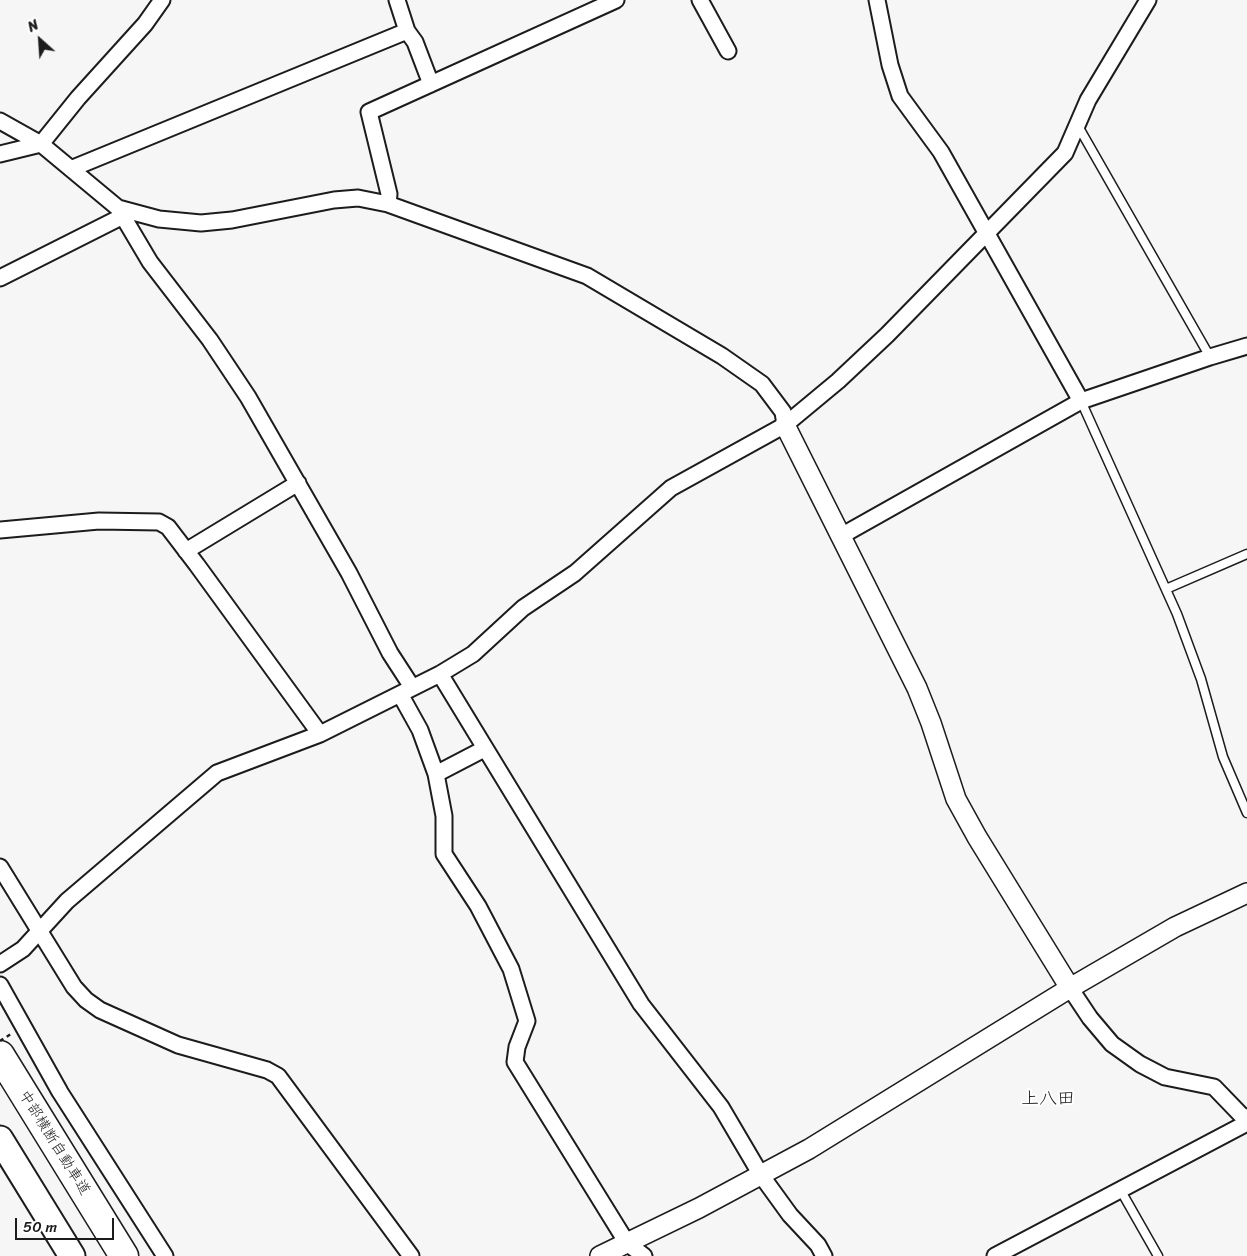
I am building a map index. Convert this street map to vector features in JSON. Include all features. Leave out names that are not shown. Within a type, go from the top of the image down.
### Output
[{"type":"highway","name":"中部横断自動車道","points":[[3,1042],[124,1256]]},
{"type":"highway","points":[[3,1042],[136,1256]]},
{"type":"highway","name":"中部横断自動車道","points":[[0,1075],[111,1256]]},
{"type":"highway","points":[[0,1139],[72,1256]]},
{"type":"street","points":[[0,154],[41,144],[78,98],[145,24],[162,0]]},
{"type":"street","points":[[397,0],[407,31],[415,42],[431,84]]},
{"type":"street","points":[[388,204],[389,194],[369,112],[616,0]]},
{"type":"street","points":[[700,0],[728,51]]},
{"type":"street","points":[[877,0],[890,65],[900,96],[941,152],[1081,401]]},
{"type":"street","points":[[0,964],[24,949],[67,902],[217,773],[320,734],[440,674],[473,654],[523,608],[575,573],[670,488],[785,425],[838,382],[888,335],[1065,153],[1088,100],[1148,0]]},
{"type":"street","points":[[72,168],[407,31]]},
{"type":"street","points":[[0,121],[41,144],[72,168],[120,212],[150,262],[210,340],[248,397],[350,573],[390,653],[436,774],[444,816],[444,854],[478,906],[511,969],[528,1021],[517,1047],[515,1062],[550,1114],[628,1242],[644,1256]]},
{"type":"street","points":[[0,278],[120,212],[159,219],[201,223],[232,220],[334,200],[358,198],[388,204],[587,276],[722,356],[762,384],[784,412],[785,425],[917,688],[931,723],[956,799],[977,837],[1090,1018],[1112,1044],[1140,1064],[1165,1078],[1214,1087],[1240,1115],[1247,1118]]},
{"type":"street","points":[[841,536],[1081,401],[1210,356],[1247,346]]},
{"type":"street","points":[[186,551],[298,483]]},
{"type":"street","points":[[0,530],[99,521],[159,522],[168,527],[320,734]]},
{"type":"street","points":[[440,674],[641,1004],[721,1107],[761,1175],[790,1215],[818,1245],[824,1256]]},
{"type":"street","points":[[436,774],[484,749]]},
{"type":"street","points":[[0,867],[74,987],[86,1000],[100,1010],[178,1045],[267,1070],[278,1076],[407,1255]]},
{"type":"street","points":[[600,1256],[809,1149],[1070,988],[1176,927],[1247,893]]},
{"type":"street","points":[[0,985],[60,1092],[165,1256]]},
{"type":"street","points":[[995,1256],[1247,1124]]},
{"type":"lane","points":[[1077,125],[1210,356]]},
{"type":"lane","points":[[1081,401],[1166,589],[1201,679],[1223,757],[1247,813]]},
{"type":"lane","points":[[1166,589],[1247,554]]},
{"type":"lane","points":[[1122,1191],[1158,1256]]},
{"type":"district","name":"上八田","points":[[1048,1099]]}]
